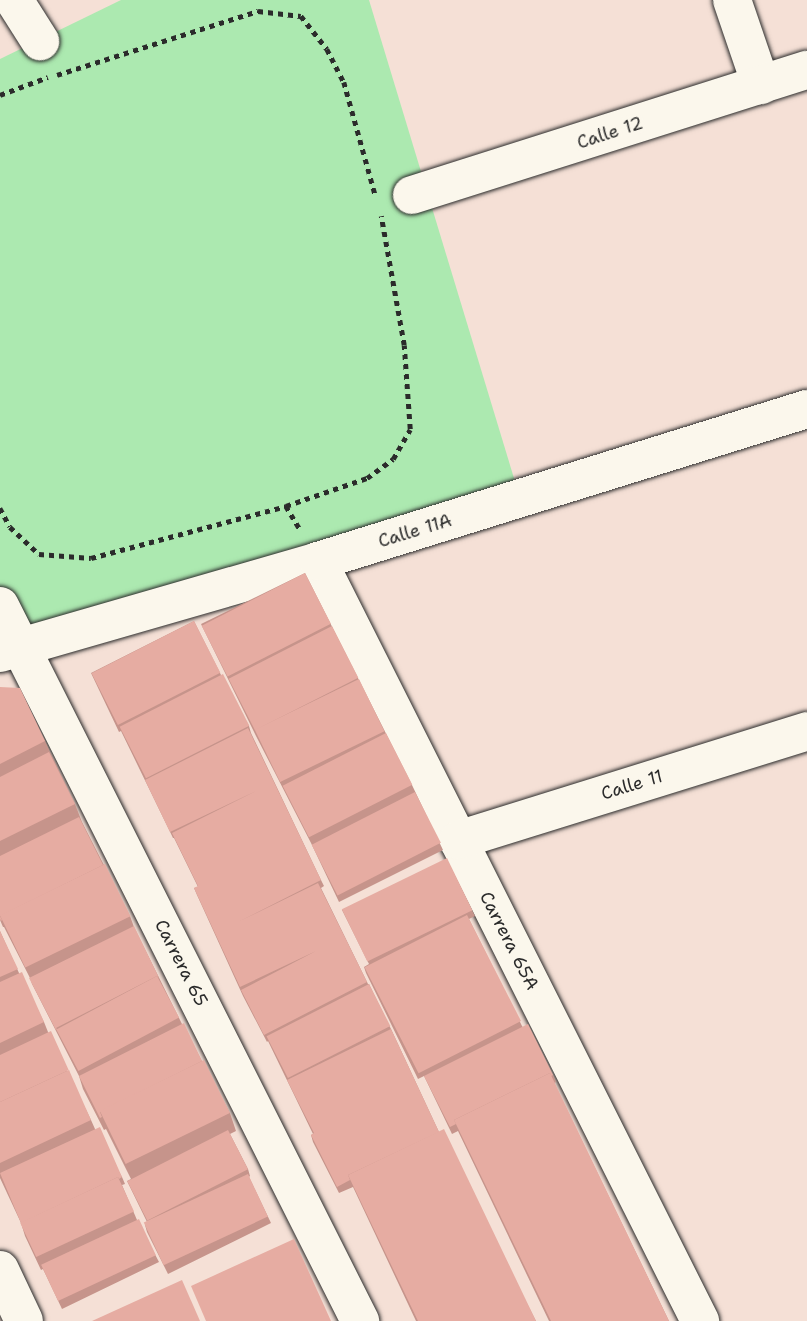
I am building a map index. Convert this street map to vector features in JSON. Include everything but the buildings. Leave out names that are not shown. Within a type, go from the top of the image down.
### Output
[{"type":"street","points":[[13,0],[40,41]]},
{"type":"street","points":[[732,0],[761,85]]},
{"type":"street","name":"Calle 12","points":[[412,195],[807,70]]},
{"type":"street","name":"Calle 11A","points":[[11,649],[318,561],[807,409]]},
{"type":"street","name":"Carrera 65A","points":[[318,561],[700,1321]]},
{"type":"street","name":"Carrera 65","points":[[0,606],[11,649],[360,1321]]},
{"type":"street","name":"Calle 11","points":[[458,840],[807,731]]},
{"type":"street","points":[[0,1270],[24,1321]]},
{"type":"path","points":[[0,95],[258,11],[301,16],[327,48],[344,82],[382,219],[404,345],[410,429],[393,459],[366,478],[286,506],[91,558],[39,554],[10,527],[0,508]]},
{"type":"green space","points":[[121,0],[369,0],[520,498],[22,646],[0,606],[0,59]]}]
